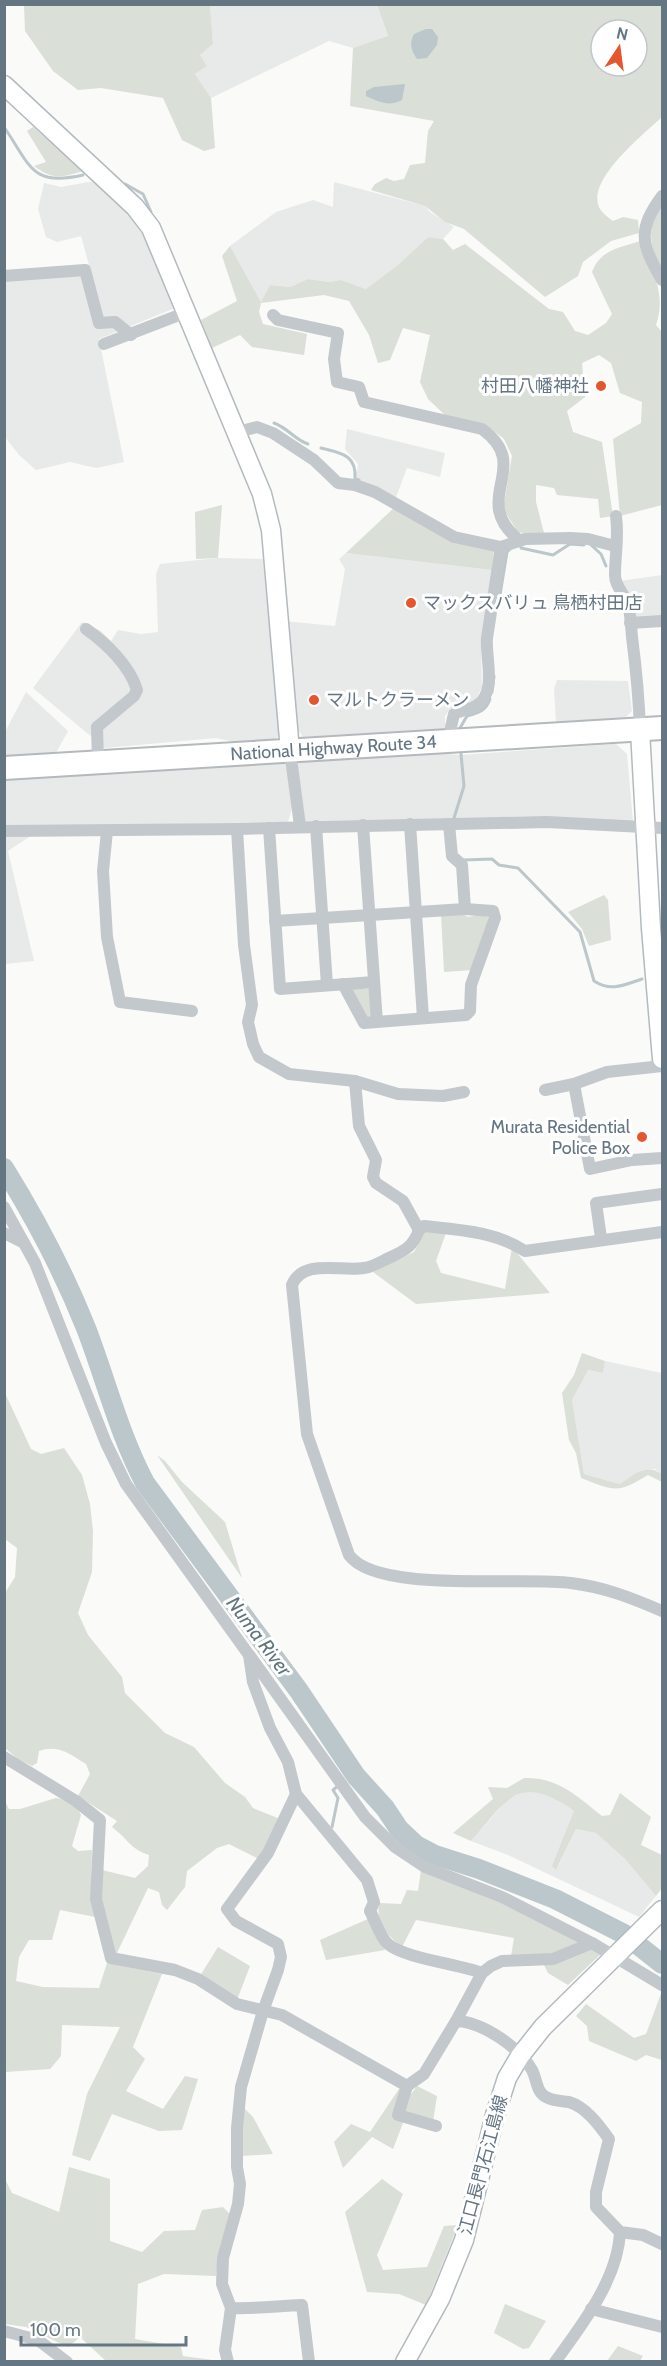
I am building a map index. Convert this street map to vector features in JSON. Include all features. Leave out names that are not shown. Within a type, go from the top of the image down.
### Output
[{"type":"highway","name":"National Highway Route 34","points":[[4,768],[663,728]]},
{"type":"main road","points":[[4,85],[135,207],[151,228],[262,494],[271,530],[290,751]]},
{"type":"main road","points":[[640,730],[653,827],[663,1059]]},
{"type":"main road","name":"江口長門石江島線","points":[[405,2361],[440,2299],[464,2240],[495,2115],[507,2078],[520,2056],[543,2027],[663,1910]]},
{"type":"street","points":[[663,196],[644,225],[644,236],[663,280]]},
{"type":"street","points":[[4,276],[85,270],[99,323],[115,322],[131,335]]},
{"type":"street","points":[[104,344],[187,312]]},
{"type":"street","points":[[273,315],[278,320],[338,333],[334,359],[337,382],[359,387],[364,402],[482,429],[494,437],[502,447],[505,459],[498,511],[506,529],[520,541]]},
{"type":"street","points":[[237,432],[257,427],[273,433],[314,460],[338,483],[355,485],[375,492],[454,537],[501,547],[520,541],[588,539],[615,546]]},
{"type":"street","points":[[616,516],[619,533],[615,546],[618,555],[616,583],[628,603],[639,695],[640,730]]},
{"type":"street","points":[[453,741],[451,726],[454,714],[478,705],[484,699],[489,679],[487,638],[501,547]]},
{"type":"street","points":[[630,623],[663,621]]},
{"type":"street","points":[[86,629],[103,641],[134,680],[137,690],[134,696],[97,727],[98,762]]},
{"type":"street","points":[[290,751],[300,826]]},
{"type":"street","points":[[4,831],[237,829],[547,822],[653,827]]},
{"type":"street","points":[[410,824],[423,1018]]},
{"type":"street","points":[[449,824],[452,856],[462,865],[465,909]]},
{"type":"street","points":[[363,825],[377,1022]]},
{"type":"street","points":[[315,826],[327,985]]},
{"type":"street","points":[[269,828],[280,988],[374,982]]},
{"type":"street","points":[[237,829],[243,945],[252,1005],[248,1022],[253,1044],[259,1057],[289,1074],[355,1081],[413,1096],[454,1095],[464,1092]]},
{"type":"street","points":[[107,831],[103,872],[107,937],[120,1002],[192,1011]]},
{"type":"street","points":[[275,921],[465,909],[493,911],[495,918],[471,985],[470,1011],[466,1015],[364,1023],[342,984]]},
{"type":"street","points":[[545,1090],[574,1084],[607,1072],[663,1066]]},
{"type":"street","points":[[355,1081],[359,1126],[376,1160],[373,1177],[376,1183],[403,1201],[419,1230]]},
{"type":"street","points":[[574,1084],[590,1169],[632,1160],[663,1158]]},
{"type":"street","points":[[601,1239],[596,1203],[663,1194]]},
{"type":"street","points":[[4,1207],[35,1263],[106,1443],[126,1484],[365,1817],[395,1847],[425,1867],[502,1897],[592,1942],[663,1985]]},
{"type":"street","points":[[663,1232],[525,1251],[506,1239],[483,1233],[424,1226],[419,1230],[408,1250],[367,1268],[308,1270],[295,1278],[292,1285],[307,1434],[349,1556],[354,1563],[403,1580],[569,1582],[614,1591],[663,1611]]},
{"type":"street","points":[[4,1233],[24,1243]]},
{"type":"street","points":[[249,1656],[253,1682],[270,1728],[288,1762],[296,1794],[367,1880],[374,1902],[370,1911],[386,1943],[409,1953],[457,1964],[482,1973]]},
{"type":"street","points":[[4,1757],[76,1800],[100,1820],[96,1899],[111,1958],[176,1970],[198,1978],[237,2004],[282,2015],[407,2086]]},
{"type":"street","points":[[228,2361],[225,2350],[231,2308],[222,2284],[223,2258],[238,2204],[240,2184],[237,2167],[237,2138],[242,2087],[262,2011],[278,1970],[281,1949],[278,1944],[236,1921],[227,1909],[268,1853],[296,1794]]},
{"type":"street","points":[[436,2126],[398,2115],[407,2086],[424,2074],[482,1973],[502,1961],[553,1959],[592,1942]]},
{"type":"street","points":[[456,2021],[465,2021],[493,2034],[520,2056],[534,2073],[539,2091],[547,2098],[582,2108],[609,2139],[594,2202],[620,2232],[643,2235],[663,2244]]},
{"type":"street","points":[[555,2361],[591,2309],[616,2260],[620,2232]]},
{"type":"street","points":[[231,2308],[265,2310],[302,2305],[309,2361]]},
{"type":"street","points":[[591,2309],[663,2327]]},
{"type":"street","points":[[4,2331],[38,2340],[67,2361]]},
{"type":"shaded area","points":[[24,5],[210,5],[213,44],[200,55],[207,66],[195,74],[211,98],[215,148],[204,151],[182,140],[163,98],[101,88],[78,90],[53,71],[25,31]]},
{"type":"shaded area","points":[[210,5],[377,5],[388,37],[353,48],[329,41],[211,98],[195,74],[207,66],[200,55],[213,44]]},
{"type":"shaded area","points":[[377,5],[662,5],[662,117],[610,169],[598,193],[598,204],[604,214],[613,221],[623,217],[638,220],[639,233],[611,241],[583,262],[578,276],[545,297],[464,229],[445,222],[425,206],[371,190],[375,184],[386,178],[394,181],[404,179],[410,165],[425,163],[428,131],[434,121],[350,106],[353,48],[388,36]]},
{"type":"shaded area","points":[[432,29],[438,37],[437,45],[427,58],[417,59],[411,47],[412,38],[414,34]]},
{"type":"shaded area","points":[[405,84],[402,100],[397,102],[384,103],[366,96],[366,91],[374,87]]},
{"type":"shaded area","points":[[33,127],[84,171],[53,176],[34,166],[46,162],[27,131]]},
{"type":"shaded area","points":[[94,181],[124,207],[142,233],[175,308],[99,339],[124,462],[96,468],[70,462],[36,470],[19,455],[5,437],[5,278],[81,273],[87,278],[89,265],[81,236],[57,242],[46,237],[38,209],[44,183],[61,187]]},
{"type":"shaded area","points":[[334,182],[425,206],[430,212],[454,227],[443,239],[428,237],[399,264],[366,289],[341,280],[330,282],[308,279],[290,287],[271,285],[261,302],[230,246],[276,212],[313,200],[333,207]]},
{"type":"shaded area","points":[[662,203],[662,272],[652,246],[651,229]]},
{"type":"shaded area","points":[[428,237],[443,239],[453,250],[465,244],[549,309],[563,312],[575,331],[588,335],[606,323],[612,314],[592,272],[595,265],[605,254],[640,241],[657,283],[660,303],[656,325],[662,332],[662,505],[620,516],[613,439],[641,423],[642,402],[620,393],[611,363],[599,355],[582,363],[585,397],[567,411],[573,432],[602,442],[613,516],[600,518],[598,499],[557,495],[554,488],[536,485],[536,502],[544,533],[538,536],[518,532],[503,509],[512,456],[504,439],[486,425],[446,416],[428,399],[420,382],[430,335],[403,328],[390,360],[378,363],[369,335],[349,301],[324,295],[261,303],[259,312],[263,324],[307,334],[304,355],[252,347],[240,335],[212,348],[201,320],[237,301],[222,256],[230,246],[261,302],[270,285],[290,287],[308,279],[330,282],[341,280],[366,289],[399,264]]},
{"type":"shaded area","points":[[347,429],[445,453],[440,477],[407,468],[396,497],[356,481],[358,464],[345,449]]},
{"type":"shaded area","points":[[222,505],[218,558],[196,559],[195,512]]},
{"type":"shaded area","points":[[396,506],[494,550],[492,570],[346,553]]},
{"type":"shaded area","points":[[346,553],[492,570],[481,647],[482,687],[475,701],[450,709],[445,716],[445,729],[303,737],[294,724],[284,621],[335,626],[345,569],[339,559]]},
{"type":"shaded area","points":[[218,558],[263,559],[279,735],[275,740],[235,742],[216,738],[105,748],[33,688],[82,622],[101,631],[111,641],[118,630],[141,634],[158,632],[156,574],[160,564]]},
{"type":"shaded area","points":[[662,575],[662,616],[636,619],[620,581]]},
{"type":"shaded area","points":[[557,680],[628,681],[632,711],[624,719],[556,722],[554,689]]},
{"type":"shaded area","points":[[26,692],[68,731],[56,753],[5,757],[5,732]]},
{"type":"shaded area","points":[[616,744],[627,754],[633,822],[547,819],[305,821],[297,769],[298,764],[307,759],[424,752],[460,755]]},
{"type":"shaded area","points":[[278,760],[286,763],[292,808],[288,822],[5,827],[4,779]]},
{"type":"shaded area","points":[[5,835],[32,835],[8,851],[34,961],[5,964]]},
{"type":"shaded area","points":[[604,895],[608,900],[611,940],[589,946],[582,929],[568,912]]},
{"type":"shaded area","points":[[441,914],[463,914],[468,917],[484,914],[490,919],[473,970],[444,972]]},
{"type":"shaded area","points":[[353,987],[371,989],[373,1017],[365,1018],[350,991]]},
{"type":"shaded area","points":[[425,1231],[446,1233],[436,1261],[441,1273],[505,1289],[512,1247],[550,1293],[416,1304],[373,1272],[414,1252]]},
{"type":"shaded area","points":[[582,1353],[605,1361],[603,1373],[588,1370],[572,1400],[584,1474],[620,1484],[635,1474],[651,1470],[662,1474],[662,1482],[648,1475],[622,1488],[609,1488],[581,1478],[576,1453],[569,1440],[562,1393],[574,1375]]},
{"type":"shaded area","points":[[605,1361],[662,1373],[662,1474],[655,1469],[643,1470],[620,1484],[584,1474],[572,1400],[588,1370],[603,1373]]},
{"type":"shaded area","points":[[5,1393],[31,1449],[41,1454],[64,1448],[82,1475],[90,1504],[93,1531],[92,1572],[78,1613],[88,1635],[122,1677],[125,1693],[165,1733],[194,1747],[225,1783],[245,1797],[253,1808],[280,1819],[259,1859],[229,1844],[217,1848],[187,1871],[185,1887],[167,1910],[162,1905],[159,1892],[148,1888],[116,1955],[105,1919],[60,1910],[52,1940],[29,1940],[19,1957],[16,1981],[43,1987],[99,1988],[107,1963],[162,1974],[133,2047],[145,2059],[126,2091],[163,2109],[185,2076],[198,2079],[182,2130],[159,2131],[112,2114],[90,2161],[72,2155],[87,2094],[120,2027],[62,2025],[61,2056],[50,2069],[5,2072],[4,1799],[9,1809],[20,1809],[56,1798],[75,1802],[81,1815],[72,1846],[78,1851],[92,1850],[91,1889],[102,1870],[135,1878],[148,1866],[149,1855],[133,1847],[112,1827],[117,1821],[78,1796],[90,1774],[86,1764],[64,1751],[46,1749],[39,1751],[37,1763],[32,1766],[18,1759],[5,1748],[5,1593],[15,1577],[17,1548],[5,1539]]},
{"type":"shaded area","points":[[157,1455],[225,1522],[242,1578]]},
{"type":"shaded area","points":[[524,1778],[557,1784],[602,1816],[610,1815],[620,1793],[651,1817],[641,1845],[662,1855],[662,1888],[656,1896],[625,1859],[596,1833],[576,1829],[556,1870],[552,1866],[574,1811],[555,1799],[539,1793],[527,1792],[505,1803],[471,1841],[453,1833],[493,1799],[488,1787],[507,1788]]},
{"type":"shaded area","points":[[526,1791],[547,1793],[574,1811],[557,1869],[576,1829],[596,1833],[625,1859],[656,1896],[639,1917],[508,1855],[471,1841],[508,1799]]},
{"type":"shaded area","points":[[421,1870],[498,1899],[581,1943],[552,1955],[511,1956],[514,1938],[416,1920],[402,1947],[381,1923],[379,1903],[401,1904],[407,1890],[418,1891]]},
{"type":"shaded area","points":[[368,1919],[385,1950],[326,1960],[320,1940]]},
{"type":"shaded area","points":[[218,1947],[250,1966],[237,2000],[200,1976]]},
{"type":"shaded area","points":[[592,1948],[602,1953],[568,1985],[548,1973],[544,1965]]},
{"type":"shaded area","points":[[662,1991],[662,2060],[646,2055],[636,2061],[589,2041],[587,2026],[576,2016],[586,2004],[634,2038],[646,2034]]},
{"type":"shaded area","points":[[417,2086],[437,2096],[433,2122],[406,2115],[393,2149],[372,2137],[343,2168],[334,2142],[351,2124],[370,2132],[399,2089],[411,2094]]},
{"type":"shaded area","points":[[243,2107],[253,2117],[273,2154],[242,2156]]},
{"type":"shaded area","points":[[69,2167],[110,2179],[110,2241],[142,2252],[164,2231],[195,2230],[202,2210],[223,2207],[231,2215],[221,2244],[216,2276],[164,2274],[138,2284],[135,2339],[181,2347],[183,2356],[220,2361],[106,2361],[80,2337],[68,2347],[26,2327],[5,2324],[4,2177],[12,2193],[59,2212]]},
{"type":"shaded area","points":[[382,2179],[403,2194],[377,2255],[383,2270],[427,2267],[444,2226],[458,2225],[426,2305],[399,2294],[367,2292],[345,2212]]},
{"type":"shaded area","points":[[505,2304],[546,2321],[529,2348],[523,2349],[494,2333]]},
{"type":"shaded area","points":[[618,2346],[643,2356],[640,2361],[607,2361]]},
{"type":"waterway","points":[[4,127],[27,162],[42,175],[53,178],[83,175]]},
{"type":"waterway","points":[[125,184],[143,194],[151,212]]},
{"type":"waterway","points":[[274,423],[308,444]]},
{"type":"waterway","points":[[321,448],[346,456],[353,465],[355,479],[359,480]]},
{"type":"waterway","points":[[521,548],[553,555],[570,544],[584,545]]},
{"type":"waterway","points":[[591,545],[601,554],[606,566]]},
{"type":"waterway","points":[[499,601],[507,552],[510,549]]},
{"type":"waterway","points":[[492,692],[494,676]]},
{"type":"waterway","points":[[460,728],[467,716],[484,709],[490,699]]},
{"type":"waterway","points":[[454,818],[464,786],[461,754]]},
{"type":"waterway","points":[[464,860],[492,859],[499,865],[518,868],[580,932],[594,981],[612,987],[642,979]]},
{"type":"waterway","name":"Numa River","points":[[4,1168],[59,1266],[86,1328],[113,1407],[145,1483],[299,1691],[356,1776],[385,1808],[399,1829],[416,1845],[435,1855],[479,1869],[555,1899],[624,1934],[662,1964]]},
{"type":"waterway","points":[[332,1827],[338,1798],[333,1790],[338,1786]]},
{"type":"place","name":"村田八幡神社","points":[[601,386]]},
{"type":"place","name":"マックスバリュ 鳥栖村田店","points":[[411,603]]},
{"type":"place","name":"マルトクラーメン","points":[[314,700]]},
{"type":"place","name":"Murata Residential Police Box","points":[[642,1137]]}]
